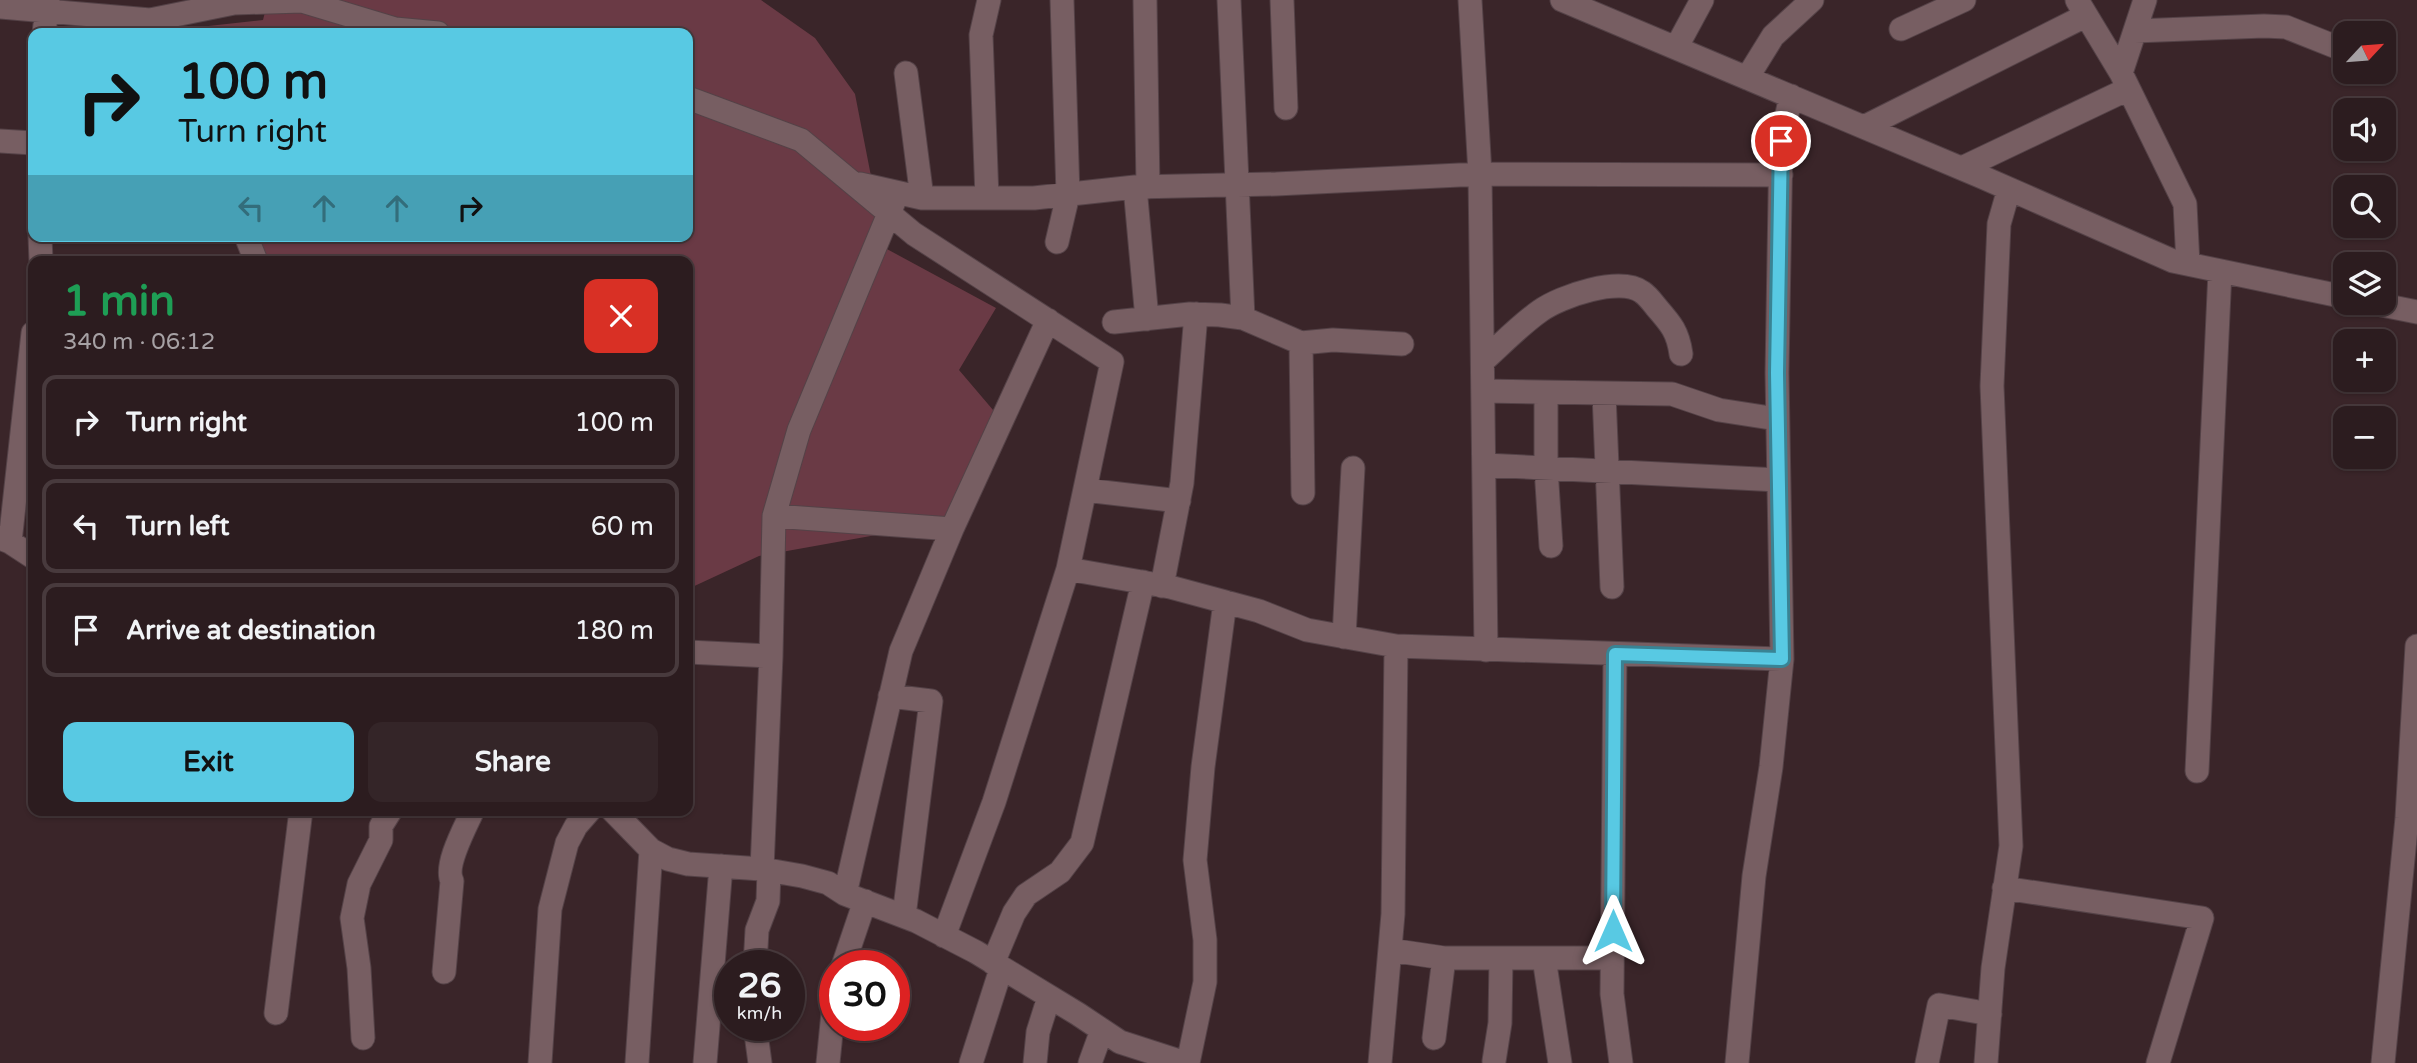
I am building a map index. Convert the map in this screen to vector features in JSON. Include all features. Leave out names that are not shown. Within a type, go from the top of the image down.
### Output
[{"type":"street","points":[[987,198],[981,36],[989,0]]},
{"type":"street","points":[[1057,242],[1068,195],[1062,0]]},
{"type":"street","points":[[1145,0],[1142,187],[1147,319]]},
{"type":"street","points":[[1229,0],[1243,318]]},
{"type":"street","points":[[1282,0],[1286,108]]},
{"type":"street","points":[[1470,0],[1480,174],[1486,650]]},
{"type":"street","points":[[1562,0],[2009,188],[2173,261],[2333,295]]},
{"type":"street","points":[[1676,48],[1703,0]]},
{"type":"street","points":[[1747,78],[1773,36],[1812,0]]},
{"type":"street","points":[[1901,29],[1965,0]]},
{"type":"street","points":[[1962,168],[2124,81],[2145,0]]},
{"type":"street","points":[[0,7],[46,15],[152,18],[234,3],[303,1],[392,28]]},
{"type":"street","points":[[1864,127],[2081,8],[2124,81],[2185,204],[2188,264]]},
{"type":"street","points":[[2135,31],[2286,27],[2333,46]]},
{"type":"street","points":[[906,74],[922,198]]},
{"type":"street","points":[[1737,1063],[1754,876],[1771,766],[1782,659],[1777,419],[1781,141],[1791,96]]},
{"type":"street","points":[[693,100],[801,140],[854,183],[893,203],[914,234],[1112,362],[1068,569],[994,802],[944,936]]},
{"type":"street","points":[[0,141],[28,143]]},
{"type":"street","points":[[893,203],[922,198],[1034,198],[1142,187],[1480,174],[1781,175]]},
{"type":"street","points":[[1986,1063],[1993,968],[2011,846],[1992,386],[1999,225],[2009,188]]},
{"type":"street","points":[[756,950],[757,930],[768,901],[765,870],[774,516],[799,430],[893,203]]},
{"type":"street","points":[[2197,771],[2220,271]]},
{"type":"street","points":[[1483,360],[1552,304],[1580,293],[1628,286],[1642,291],[1679,336],[1681,354]]},
{"type":"street","points":[[2396,308],[2417,312]]},
{"type":"street","points":[[971,1063],[1014,914],[1026,895],[1060,872],[1082,843],[1153,584],[1179,501],[1184,470],[1196,314]]},
{"type":"street","points":[[1114,322],[1196,314],[1243,318],[1301,343],[1333,340],[1402,344]]},
{"type":"street","points":[[846,950],[890,696],[901,651],[952,529],[1048,320]]},
{"type":"street","points":[[1301,343],[1303,493]]},
{"type":"street","points":[[28,370],[5,540],[28,554]]},
{"type":"street","points":[[1484,391],[1672,394],[1719,410],[1777,419]]},
{"type":"street","points":[[1546,393],[1546,468],[1551,547]]},
{"type":"street","points":[[1604,394],[1612,587]]},
{"type":"street","points":[[1485,465],[1779,480]]},
{"type":"street","points":[[1344,637],[1353,468]]},
{"type":"street","points":[[1085,490],[1179,501]]},
{"type":"street","points":[[774,516],[952,529]]},
{"type":"street","points":[[1068,569],[1153,584],[1225,602],[1259,611],[1307,631],[1396,646],[1782,659]]},
{"type":"street","points":[[618,816],[652,850],[668,859],[688,864],[765,870],[828,883],[904,916],[997,966],[1120,1042],[1183,1063],[1205,982],[1205,940],[1195,860],[1203,767],[1225,602]]},
{"type":"street","points":[[1380,1063],[1393,914],[1396,646]]},
{"type":"street","points":[[2383,1063],[2406,939],[2407,818],[2417,646]]},
{"type":"street","points":[[693,652],[771,656]]},
{"type":"street","points":[[1615,654],[1612,994],[1621,1063]]},
{"type":"street","points":[[890,696],[931,701],[904,916]]},
{"type":"street","points":[[276,1013],[300,816]]},
{"type":"street","points":[[363,1038],[359,968],[352,918],[359,884],[381,840],[381,826],[387,816]]},
{"type":"street","points":[[444,972],[452,881],[449,876],[454,853],[470,816]]},
{"type":"street","points":[[540,1063],[550,909],[566,843],[585,816]]},
{"type":"street","points":[[637,1063],[652,850]]},
{"type":"street","points":[[705,1063],[721,866]]},
{"type":"street","points":[[2004,888],[2202,919],[2158,1063]]},
{"type":"street","points":[[1390,950],[1444,958],[1612,958]]},
{"type":"street","points":[[1434,1038],[1444,958]]},
{"type":"street","points":[[1494,1060],[1500,1023],[1501,958]]},
{"type":"street","points":[[1544,958],[1560,1063]]},
{"type":"street","points":[[1035,1063],[1038,1032],[1049,998]]},
{"type":"street","points":[[1927,1063],[1940,1005],[1990,1014]]},
{"type":"street","points":[[1090,1063],[1102,1030]]},
{"type":"street","points":[[757,1041],[760,1063]]},
{"type":"street","points":[[828,1063],[830,1041]]},
{"type":"shaded area","points":[[268,0],[761,0],[815,38],[855,94],[885,248],[996,308],[959,370],[999,417],[943,523],[759,556],[693,587],[693,256],[262,256],[257,242],[693,242],[693,28],[190,28],[263,20]]},
{"type":"route","points":[[1613,931],[1615,654],[1782,659],[1777,373],[1781,141]]}]
